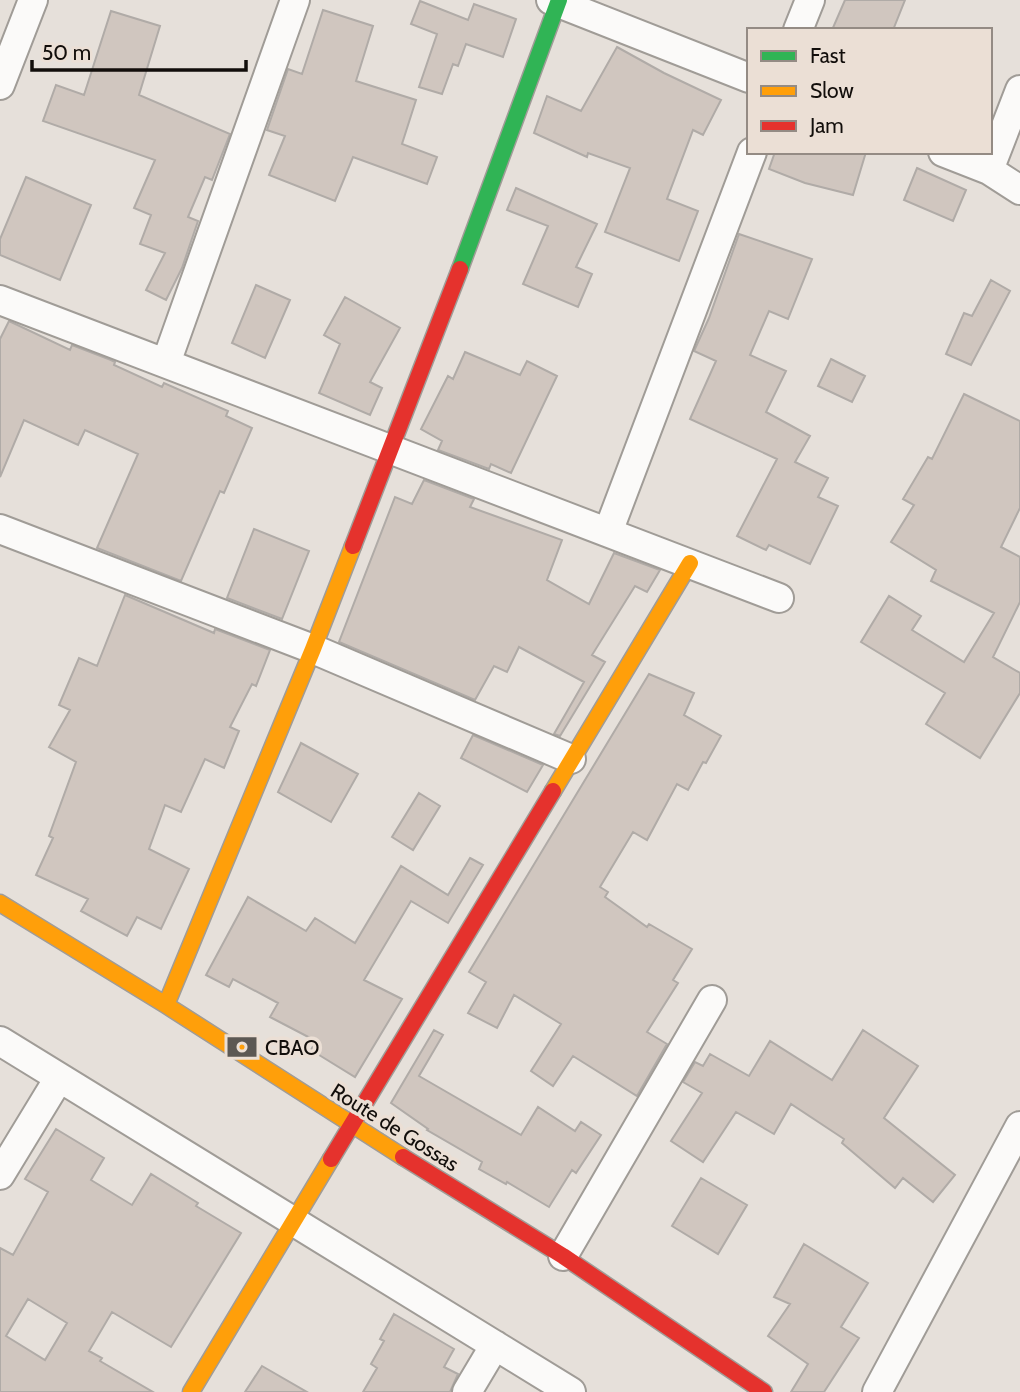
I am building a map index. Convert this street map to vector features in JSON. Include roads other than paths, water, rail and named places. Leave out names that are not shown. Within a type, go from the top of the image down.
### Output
[{"type":"street","points":[[0,85],[33,0]]},
{"type":"street","points":[[166,363],[295,0]]},
{"type":"street","points":[[800,28],[810,0]]},
{"type":"street","points":[[166,1005],[313,649],[489,193],[556,1],[747,77]]},
{"type":"street","points":[[989,170],[1020,90]]},
{"type":"street","points":[[608,532],[751,154]]},
{"type":"street","points":[[948,154],[989,170],[1020,190]]},
{"type":"street","points":[[0,300],[391,447],[779,598]]},
{"type":"street","points":[[0,529],[313,649],[571,759]]},
{"type":"street","points":[[191,1392],[690,563]]},
{"type":"street","name":"Route de Gossas","points":[[0,904],[166,1005],[563,1256],[764,1392]]},
{"type":"street","points":[[563,1256],[712,1000]]},
{"type":"street","points":[[0,1041],[571,1392]]},
{"type":"street","points":[[0,1175],[59,1078]]},
{"type":"street","points":[[877,1392],[1020,1126]]},
{"type":"street","points":[[467,1392],[495,1345]]},
{"type":"place","name":"CBAO","points":[[242,1047]]}]
